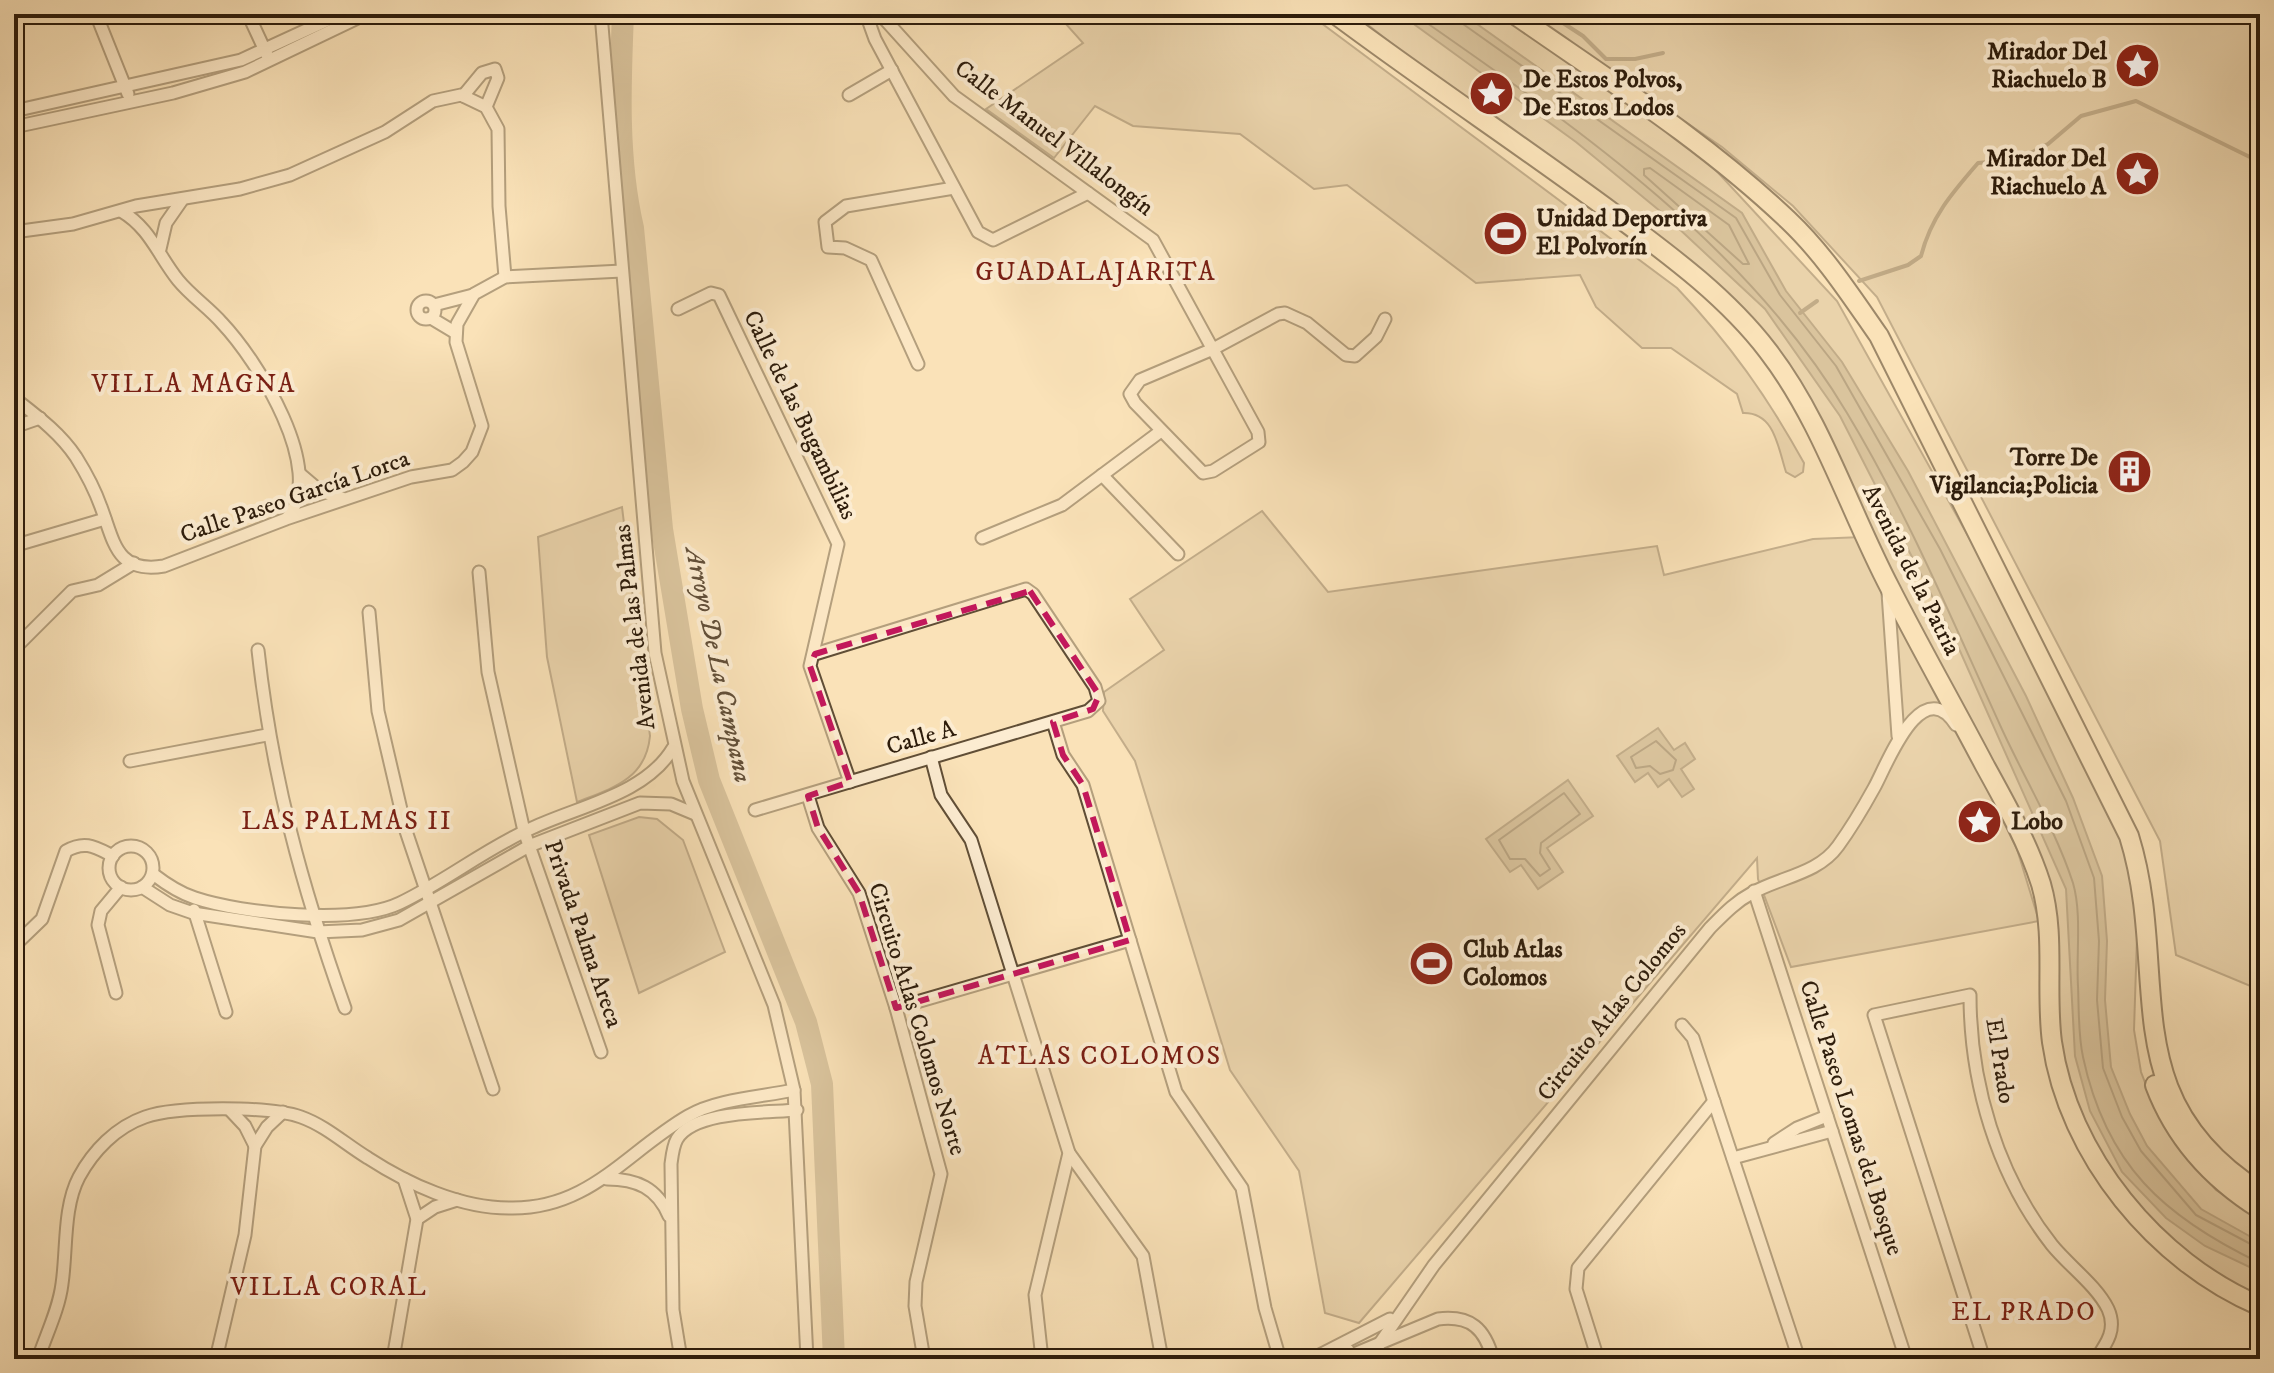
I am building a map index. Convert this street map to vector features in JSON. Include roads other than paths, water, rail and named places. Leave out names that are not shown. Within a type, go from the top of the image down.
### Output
[{"type":"main road","name":"Avenida de la Patria","points":[[1335,14],[1672,257],[1737,315],[1769,352],[1804,408],[1888,584],[1997,788],[2041,885],[2048,918],[2052,1041],[2059,1079],[2075,1118],[2101,1168],[2139,1219],[2177,1256],[2227,1289],[2260,1306]]},
{"type":"main road","points":[[1352,14],[1417,74]]},
{"type":"main road","points":[[1514,14],[1722,162],[1790,222],[1838,276],[1862,312],[1926,425],[2111,795],[2139,868],[2151,1027],[2170,1091],[2202,1142],[2223,1164],[2260,1192]]},
{"type":"main road","points":[[2146,945],[2142,966],[2141,1028],[2155,1088],[2169,1117],[2191,1150],[2217,1178],[2260,1209]]},
{"type":"main road","name":"Avenida de la Patria","points":[[2227,1289],[2260,1298]]},
{"type":"street","points":[[96,14],[131,102]]},
{"type":"street","points":[[248,14],[268,57]]},
{"type":"street","points":[[14,111],[268,57],[341,14]]},
{"type":"street","points":[[14,127],[215,81],[366,14]]},
{"type":"street","name":"Avenida de las Palmas","points":[[601,14],[655,653],[673,748],[695,814],[774,1005],[794,1090],[807,1359]]},
{"type":"street","points":[[866,14],[892,70],[978,232],[993,240],[1088,193]]},
{"type":"street","name":"Calle Manuel Villalongín","points":[[880,14],[954,96],[1153,240],[1258,432],[1259,442],[1252,449],[1203,473],[1161,431]]},
{"type":"street","points":[[463,96],[482,73],[495,69],[498,78],[486,107]]},
{"type":"street","points":[[849,95],[892,70]]},
{"type":"street","points":[[14,232],[73,224],[290,175],[385,132],[433,101],[463,96],[486,107],[498,129],[499,206],[505,277]]},
{"type":"street","points":[[918,364],[876,267],[863,255],[828,247],[825,222],[846,206],[954,188]]},
{"type":"street","points":[[160,250],[166,223],[182,200]]},
{"type":"street","points":[[121,211],[143,226],[180,283],[223,323],[252,361],[277,407],[300,474],[299,498],[286,519]]},
{"type":"street","points":[[474,294],[464,308],[456,333],[431,318],[435,312],[434,305],[474,294],[505,277],[622,271]]},
{"type":"street","name":"Calle de las Bugambilias","points":[[678,309],[711,293],[719,295],[838,544],[810,666],[850,782]]},
{"type":"street","points":[[982,538],[1062,505],[1161,431],[1130,394],[1140,380],[1213,349],[1278,314],[1295,316],[1346,355],[1355,356],[1376,337],[1385,319]]},
{"type":"street","name":"Calle Paseo García Lorca","points":[[134,563],[148,568],[177,562],[346,498],[411,477],[452,470],[472,452],[482,426],[460,360],[456,333]]},
{"type":"street","points":[[14,398],[40,418],[75,455],[116,550],[134,563],[98,585],[72,591],[14,649]]},
{"type":"street","points":[[14,427],[40,418]]},
{"type":"street","points":[[300,474],[320,491],[346,498]]},
{"type":"street","points":[[1102,475],[1178,554]]},
{"type":"street","points":[[20,544],[105,519]]},
{"type":"street","name":"Privada Palma Areca","points":[[479,572],[488,672],[524,831],[601,1052]]},
{"type":"street","name":"Circuito Atlas Colomos","points":[[1888,584],[1898,736]]},
{"type":"street","name":"Calle A","points":[[755,810],[1053,722],[1097,705],[1095,687],[1033,594],[1026,589],[815,654]]},
{"type":"street","points":[[369,612],[378,711],[424,889],[493,1089]]},
{"type":"street","points":[[258,650],[267,735],[296,860],[312,916],[345,1008]]},
{"type":"street","name":"Circuito Atlas Colomos","points":[[1378,1346],[1434,1265],[1710,928],[1735,903],[1754,891],[1814,867],[1836,850],[1877,784],[1898,736],[1922,713],[1943,713],[1952,719],[1997,788]]},
{"type":"street","points":[[1053,722],[1063,755],[1083,785],[1176,1092],[1242,1188],[1265,1308],[1280,1359]]},
{"type":"street","points":[[130,761],[267,735]]},
{"type":"street","points":[[153,874],[196,899],[312,916],[358,915],[398,904],[472,858],[524,831],[641,781],[658,768],[673,748]]},
{"type":"street","points":[[931,757],[941,795],[971,840],[1069,1153],[1143,1256],[1162,1359]]},
{"type":"street","points":[[641,781],[648,802]]},
{"type":"street","name":"Circuito Atlas Colomos Norte","points":[[808,796],[818,828],[859,893],[896,1008],[941,1174],[916,1282],[915,1306],[924,1359]]},
{"type":"street","points":[[121,887],[142,887],[170,905],[193,913],[318,932],[362,930],[399,920],[529,846],[648,802],[671,804],[695,814]]},
{"type":"street","points":[[14,946],[32,932],[42,919],[66,851],[79,844],[92,845],[113,856]]},
{"type":"street","points":[[121,887],[110,870],[113,856],[125,847],[140,848],[151,859],[153,874],[142,887]]},
{"type":"street","points":[[116,993],[98,925],[101,911],[121,887]]},
{"type":"street","name":"Calle Paseo Lomas del Bosque","points":[[1754,891],[1906,1359]]},
{"type":"street","points":[[196,899],[193,913],[226,1012]]},
{"type":"street","points":[[896,1008],[1130,940]]},
{"type":"street","name":"El Prado","points":[[1984,1359],[1874,1015],[1970,995],[1970,1027],[1981,1102],[2006,1165],[2052,1244],[2108,1309],[2112,1328],[2096,1359]]},
{"type":"street","points":[[1682,1025],[1693,1038],[1799,1359]]},
{"type":"street","points":[[38,1359],[62,1288],[70,1210],[77,1180],[94,1153],[120,1130],[145,1117],[230,1110],[283,1112],[322,1127],[404,1179],[458,1200],[506,1209],[525,1208],[570,1196],[606,1179],[691,1114],[794,1090]]},
{"type":"street","points":[[1598,1359],[1576,1289],[1578,1268],[1714,1101]]},
{"type":"street","points":[[230,1110],[245,1126],[255,1146]]},
{"type":"street","points":[[681,1359],[673,1310],[671,1164],[675,1142],[685,1130],[718,1118],[797,1110]]},
{"type":"street","points":[[216,1359],[245,1235],[255,1146],[267,1127],[283,1112]]},
{"type":"street","points":[[1771,1145],[1797,1128],[1827,1116]]},
{"type":"street","points":[[1733,1158],[1771,1145],[1801,1142],[1832,1131]]},
{"type":"street","points":[[1042,1359],[1035,1295],[1069,1153]]},
{"type":"street","points":[[393,1359],[417,1219],[404,1179]]},
{"type":"street","points":[[606,1179],[645,1185],[658,1196],[671,1220]]},
{"type":"street","points":[[417,1219],[435,1207],[458,1200]]},
{"type":"street","points":[[1323,1359],[1370,1342],[1434,1265]]},
{"type":"street","points":[[1342,1359],[1438,1319],[1454,1317],[1478,1326],[1488,1340],[1493,1359]]},
{"type":"street","points":[[1312,1359],[1390,1319]]},
{"type":"water","points":[[1400,14],[1463,14],[1742,213],[1786,291],[1842,362],[1908,471],[2026,696],[2073,798],[2102,876],[2107,941],[2105,1000],[2111,1067],[2130,1114],[2147,1146],[2201,1209],[2260,1242],[2260,1272],[2205,1246],[2166,1218],[2122,1172],[2090,1111],[2075,1056],[2066,889],[1960,651],[1840,416],[1765,309],[1660,211],[1576,142]]},
{"type":"water","points":[[1658,728],[1674,750],[1685,743],[1695,759],[1681,769],[1694,789],[1682,797],[1669,779],[1658,787],[1648,773],[1635,782],[1617,756]]},
{"type":"water","points":[[1568,780],[1593,816],[1547,848],[1563,872],[1538,889],[1521,865],[1510,872],[1486,839]]},
{"type":"waterway","name":"Arroyo De La Campana","points":[[623,14],[622,149],[633,228],[662,529],[692,709],[709,780],[806,1022],[822,1084],[834,1359]]},
{"type":"waterway","points":[[1560,21],[1583,36],[1606,59],[1635,59],[1663,53]]},
{"type":"waterway","points":[[1859,281],[1908,265],[1921,256],[1937,217],[1978,163],[2019,159],[2048,144],[2081,116],[2136,101],[2260,162]]},
{"type":"waterway","points":[[1800,313],[1817,301]]},
{"type":"place","name":"Mirador Del Riachuelo B","points":[[2138,66]]},
{"type":"place","name":"De Estos Polvos, De Estos Lodos","points":[[1492,94]]},
{"type":"place","name":"Mirador Del Riachuelo A","points":[[2137,173]]},
{"type":"place","name":"Unidad Deportiva El Polvorín","points":[[1505,233]]},
{"type":"place","name":"Torre De Vigilancia;Policia","points":[[2129,472]]},
{"type":"place","name":"Lobo","points":[[1980,822]]},
{"type":"place","name":"Club Atlas Colomos","points":[[1432,964]]},
{"type":"district","name":"GUADALAJARITA","points":[[1096,272]]},
{"type":"district","name":"VILLA MAGNA","points":[[194,384]]},
{"type":"district","name":"LAS PALMAS II","points":[[347,821]]},
{"type":"district","name":"ATLAS COLOMOS","points":[[1100,1056]]},
{"type":"district","name":"VILLA CORAL","points":[[329,1287]]},
{"type":"district","name":"EL PRADO","points":[[2024,1312]]}]
